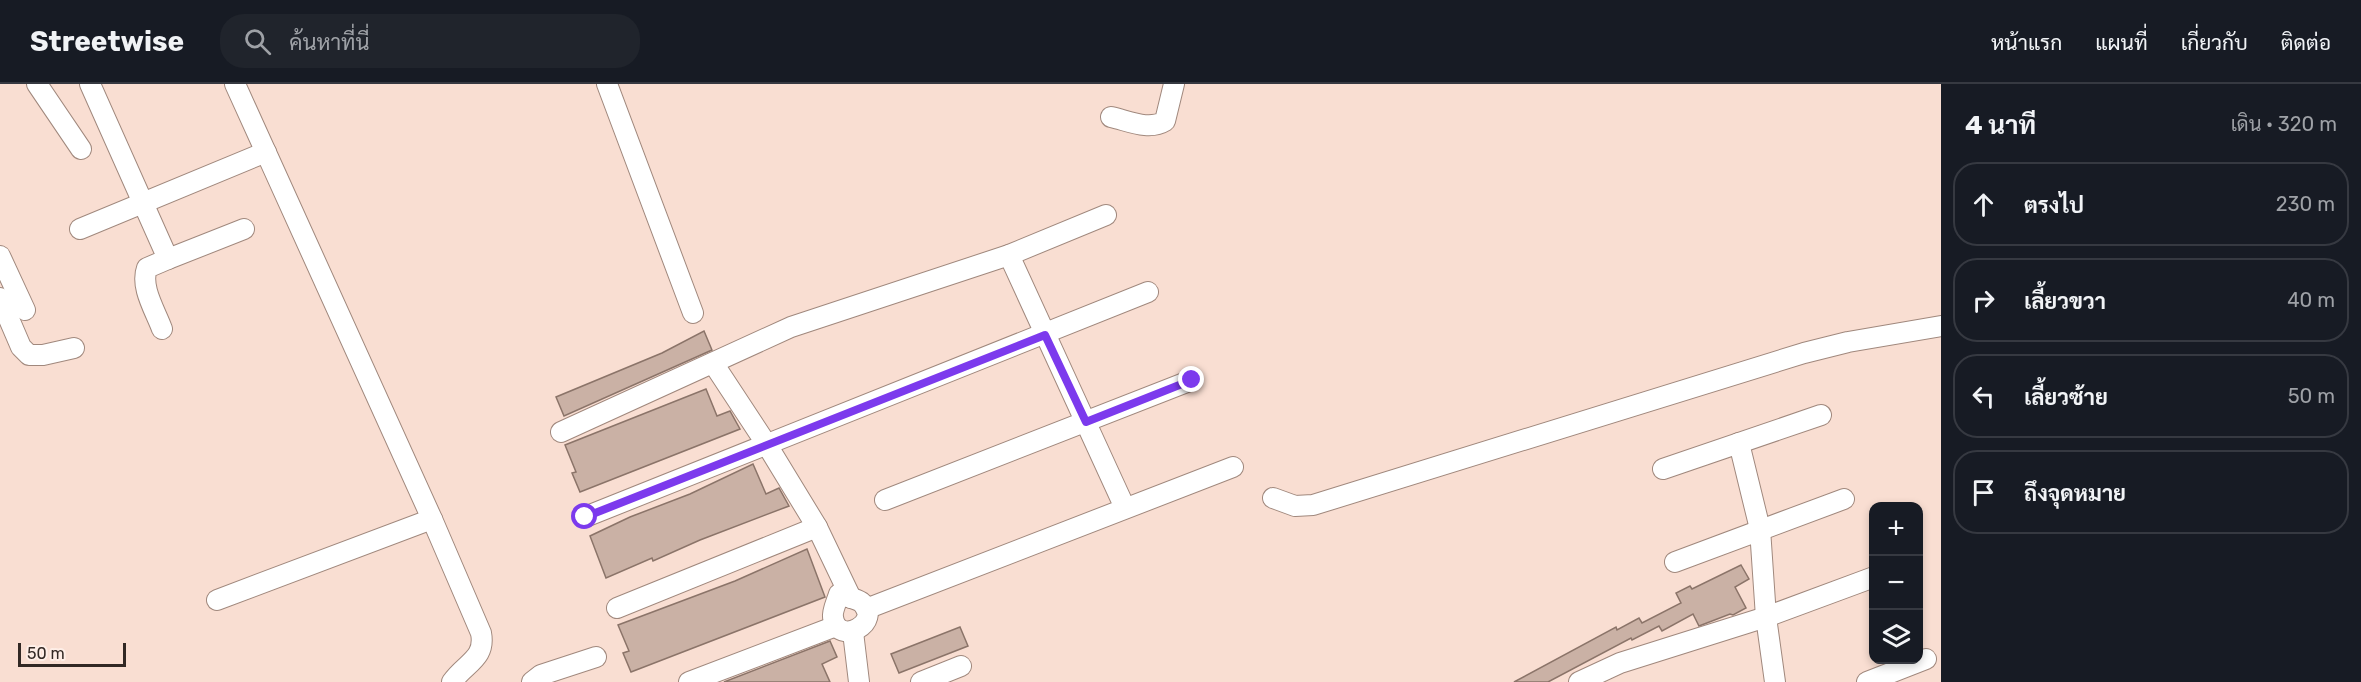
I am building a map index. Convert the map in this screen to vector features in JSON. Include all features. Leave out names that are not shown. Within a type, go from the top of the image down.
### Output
[{"type":"street","points":[[37,84],[81,149]]},
{"type":"street","points":[[90,84],[168,259]]},
{"type":"street","points":[[235,84],[482,633],[484,645],[477,657],[452,682]]},
{"type":"street","points":[[606,84],[693,313]]},
{"type":"street","points":[[1112,117],[1147,126],[1157,126],[1165,121],[1174,84]]},
{"type":"street","points":[[80,229],[266,152]]},
{"type":"street","points":[[561,432],[791,327],[1009,255],[1106,215]]},
{"type":"street","points":[[162,329],[145,286],[144,276],[147,268],[244,229]]},
{"type":"street","points":[[1009,255],[1125,508]]},
{"type":"street","points":[[0,257],[25,310]]},
{"type":"street","points":[[585,517],[1148,292]]},
{"type":"street","points":[[0,298],[21,347],[29,355],[43,355],[74,348]]},
{"type":"street","points":[[1273,498],[1295,506],[1313,505],[1804,353],[1848,342],[1941,326]]},
{"type":"street","points":[[689,682],[845,629],[862,627],[867,619],[817,527],[767,444],[713,363]]},
{"type":"street","points":[[885,500],[1192,380]]},
{"type":"street","points":[[1663,469],[1821,415]]},
{"type":"street","points":[[1739,443],[1760,529],[1766,617],[1774,682]]},
{"type":"street","points":[[860,682],[845,629],[833,616],[839,594],[859,604],[1233,467]]},
{"type":"street","points":[[1675,562],[1844,499]]},
{"type":"street","points":[[217,600],[432,519]]},
{"type":"street","points":[[617,608],[817,527]]},
{"type":"street","points":[[1579,682],[1629,660],[1766,617],[1869,579]]},
{"type":"street","points":[[532,682],[541,675],[596,657]]},
{"type":"street","points":[[1867,682],[1926,659]]},
{"type":"street","points":[[921,682],[961,666]]},
{"type":"building","points":[[704,331],[712,350],[564,416],[556,397],[662,353]]},
{"type":"building","points":[[706,389],[717,416],[730,411],[740,429],[580,492],[572,473],[576,472],[565,445]]},
{"type":"building","points":[[753,464],[766,494],[779,488],[789,506],[606,578],[590,536],[630,517],[690,494]]},
{"type":"building","points":[[807,549],[825,597],[631,672],[623,653],[629,651],[618,625],[735,581]]},
{"type":"building","points":[[1741,565],[1749,579],[1735,587],[1746,608],[1733,615],[1730,614],[1699,626],[1693,614],[1662,631],[1659,626],[1632,640],[1631,638],[1548,682],[1514,682],[1616,627],[1617,630],[1639,618],[1642,623],[1681,603],[1676,593],[1690,586],[1692,589]]},
{"type":"building","points":[[960,627],[968,646],[899,673],[891,654]]},
{"type":"building","points":[[830,641],[837,657],[822,664],[830,682],[724,682]]},
{"type":"route","points":[[585,517],[1045,335],[1086,422],[1192,380]]}]
